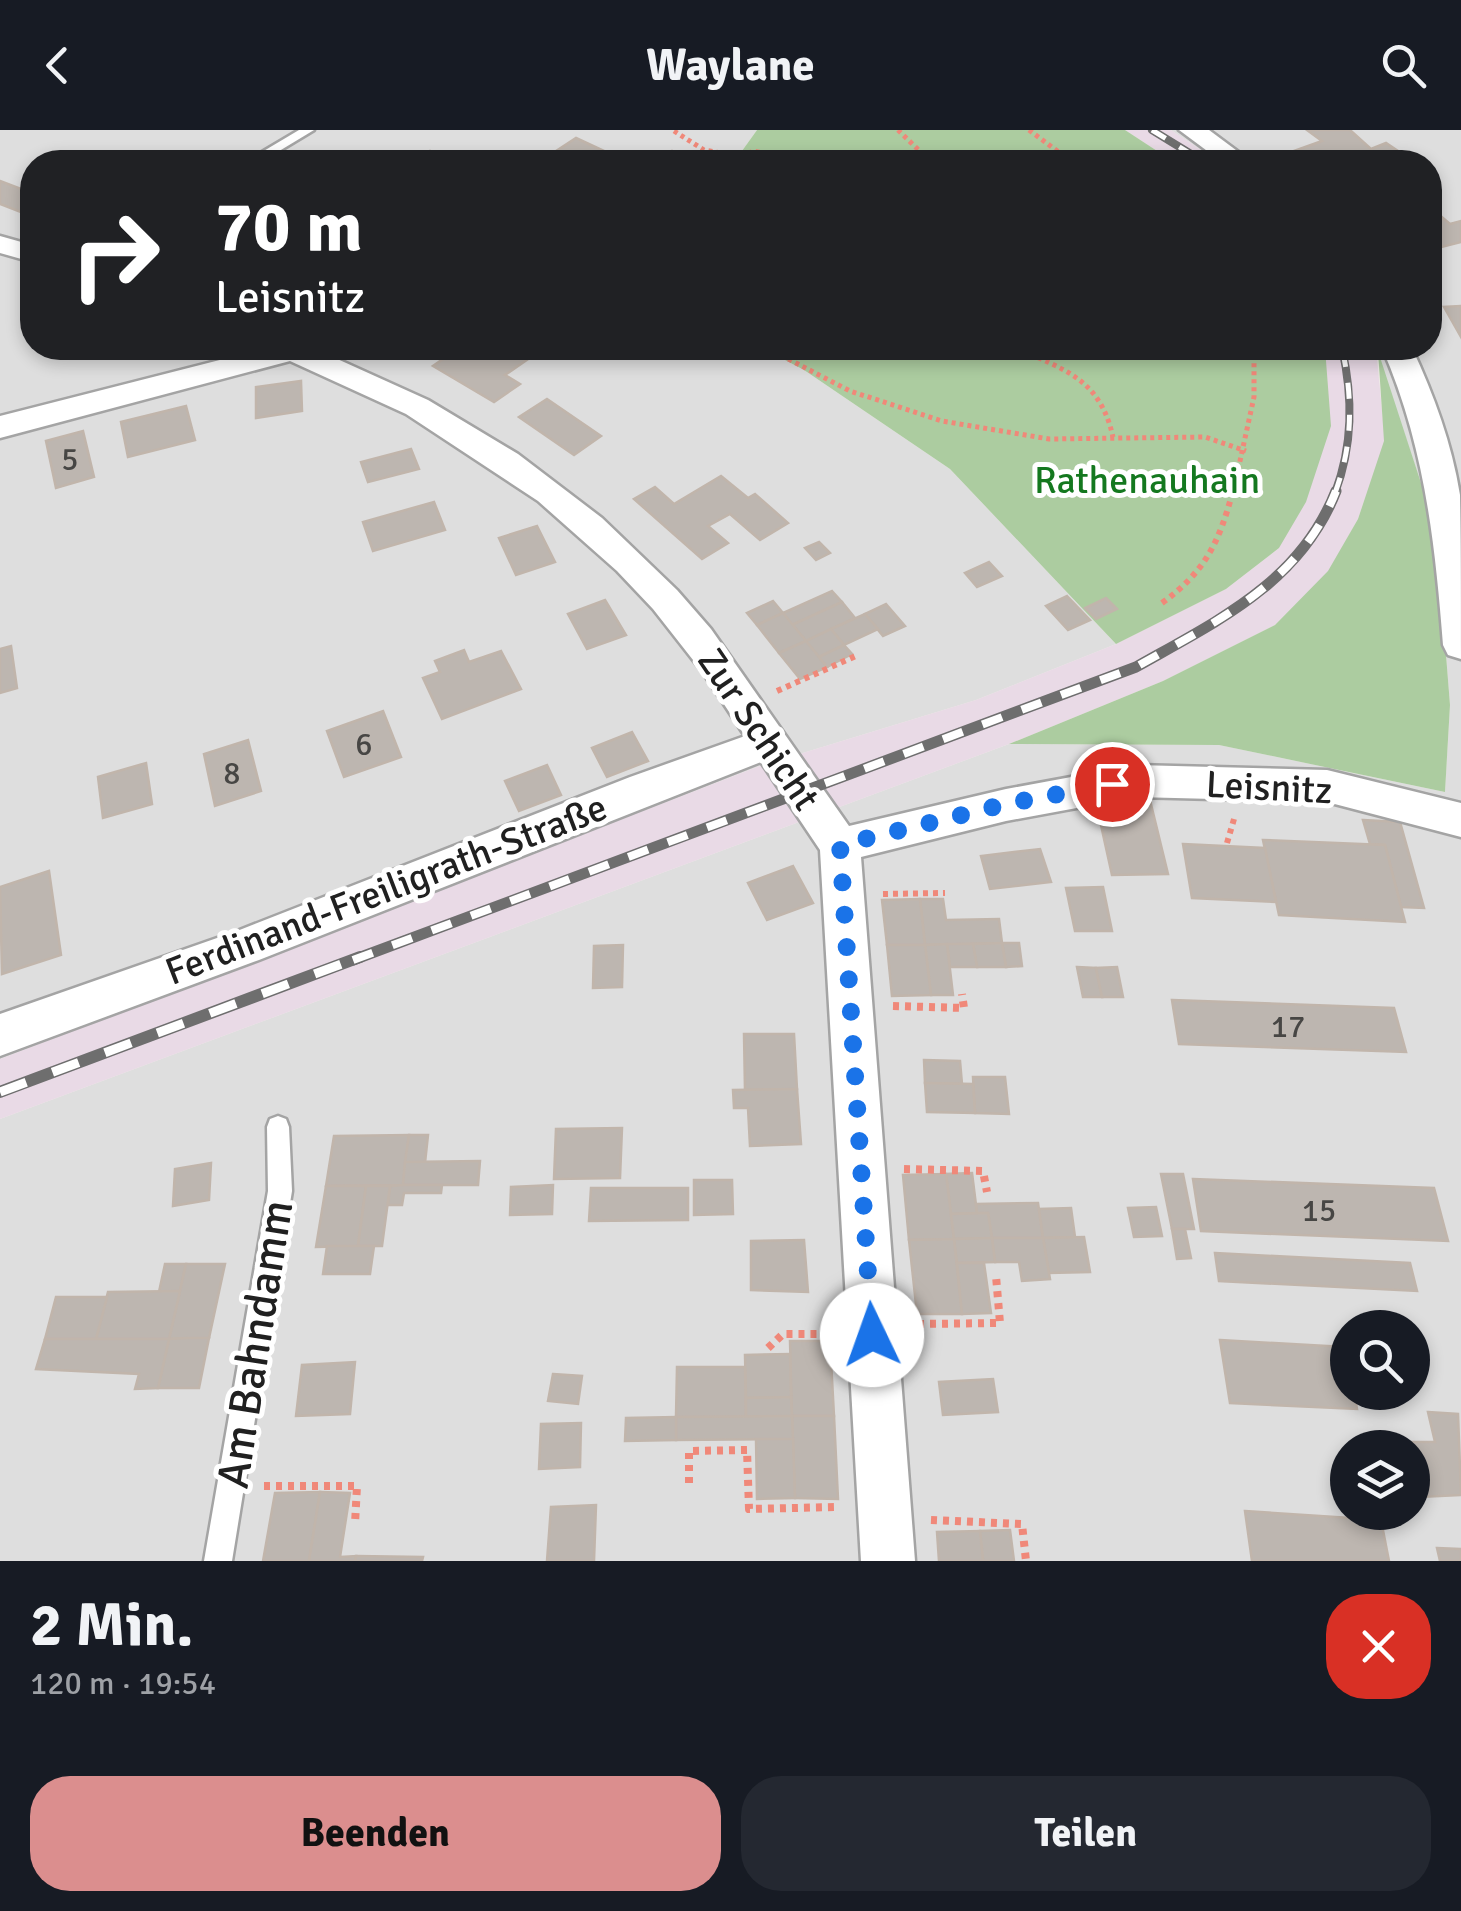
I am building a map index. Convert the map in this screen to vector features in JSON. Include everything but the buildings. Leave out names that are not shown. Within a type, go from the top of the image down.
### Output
[{"type":"street","points":[[1192,130],[1221,150]]},
{"type":"street","points":[[0,427],[249,360]]},
{"type":"street","name":"Zur Schicht","points":[[316,360],[373,384],[476,442],[597,535],[696,636],[772,742],[806,802],[840,845],[888,1561]]},
{"type":"street","points":[[1402,360],[1419,402],[1456,530],[1461,645]]},
{"type":"street","name":"Ferdinand-Freiligrath-Straße","points":[[0,1035],[244,947],[644,788],[772,742]]},
{"type":"street","name":"Leisnitz","points":[[840,845],[1022,801],[1136,782],[1327,786],[1461,820]]},
{"type":"lane","points":[[273,150],[308,130]]},
{"type":"lane","name":"Am Bahndamm","points":[[218,1561],[280,1191],[278,1127]]},
{"type":"path","points":[[898,130],[919,150]]},
{"type":"path","points":[[1029,130],[1056,150]]},
{"type":"path","points":[[674,131],[686,143],[703,150]]},
{"type":"path","points":[[790,360],[850,392],[942,421],[1048,439],[1205,436],[1246,451]]},
{"type":"path","points":[[1039,360],[1098,391],[1110,413],[1114,437]]},
{"type":"path","points":[[1162,603],[1198,574],[1221,533],[1233,480],[1246,451],[1253,360]]},
{"type":"path","points":[[774,692],[858,655]]},
{"type":"path","points":[[874,894],[945,893]]},
{"type":"path","points":[[880,1006],[964,1008],[962,994]]},
{"type":"path","points":[[892,1169],[983,1170],[987,1192]]},
{"type":"path","points":[[907,1324],[1000,1323],[996,1276]]},
{"type":"path","points":[[768,1348],[783,1334],[842,1334]]},
{"type":"path","points":[[689,1484],[688,1452],[747,1450],[749,1509],[855,1507]]},
{"type":"path","points":[[243,1485],[357,1486],[355,1524]]},
{"type":"path","points":[[922,1520],[1022,1524],[1026,1561]]},
{"type":"shaded area","points":[[0,130],[757,130],[743,150],[20,150],[20,360],[785,360],[950,469],[1116,644],[976,700],[757,767],[0,1059]]},
{"type":"shaded area","points":[[1125,130],[1171,130],[1201,150],[1156,150]]},
{"type":"shaded area","points":[[1171,130],[1461,130],[1461,1561],[0,1561],[0,1119],[1009,744],[1219,745],[1445,792],[1450,705],[1436,529],[1380,360],[1442,360],[1442,150],[1201,150]]},
{"type":"shaded area","points":[[1325,360],[1377,360],[1385,441],[1358,519],[1329,571],[1275,625],[1163,681],[1009,744],[0,1119],[0,1059],[757,767],[976,700],[1116,644],[1226,589],[1279,548]]},
{"type":"green space","points":[[757,130],[1125,130],[1156,150],[743,150]]},
{"type":"green space","name":"Rathenauhain","points":[[785,360],[1326,360],[1331,426],[1306,502],[1279,548],[1226,589],[1116,644],[950,469]]},
{"type":"green space","points":[[1379,360],[1436,529],[1450,705],[1445,792],[1219,745],[1009,744],[1163,681],[1275,625],[1328,571],[1358,519],[1384,441]]},
{"type":"railway","points":[[1152,130],[1184,150]]},
{"type":"railway","points":[[1335,493],[1349,421],[1344,360]]},
{"type":"railway","points":[[353,960],[1136,667],[1225,615],[1278,575],[1301,551],[1335,493]]},
{"type":"railway","points":[[0,1092],[360,957]]},
{"type":"route","points":[[872,1335],[840,845],[1006,804],[1112,784]]}]
